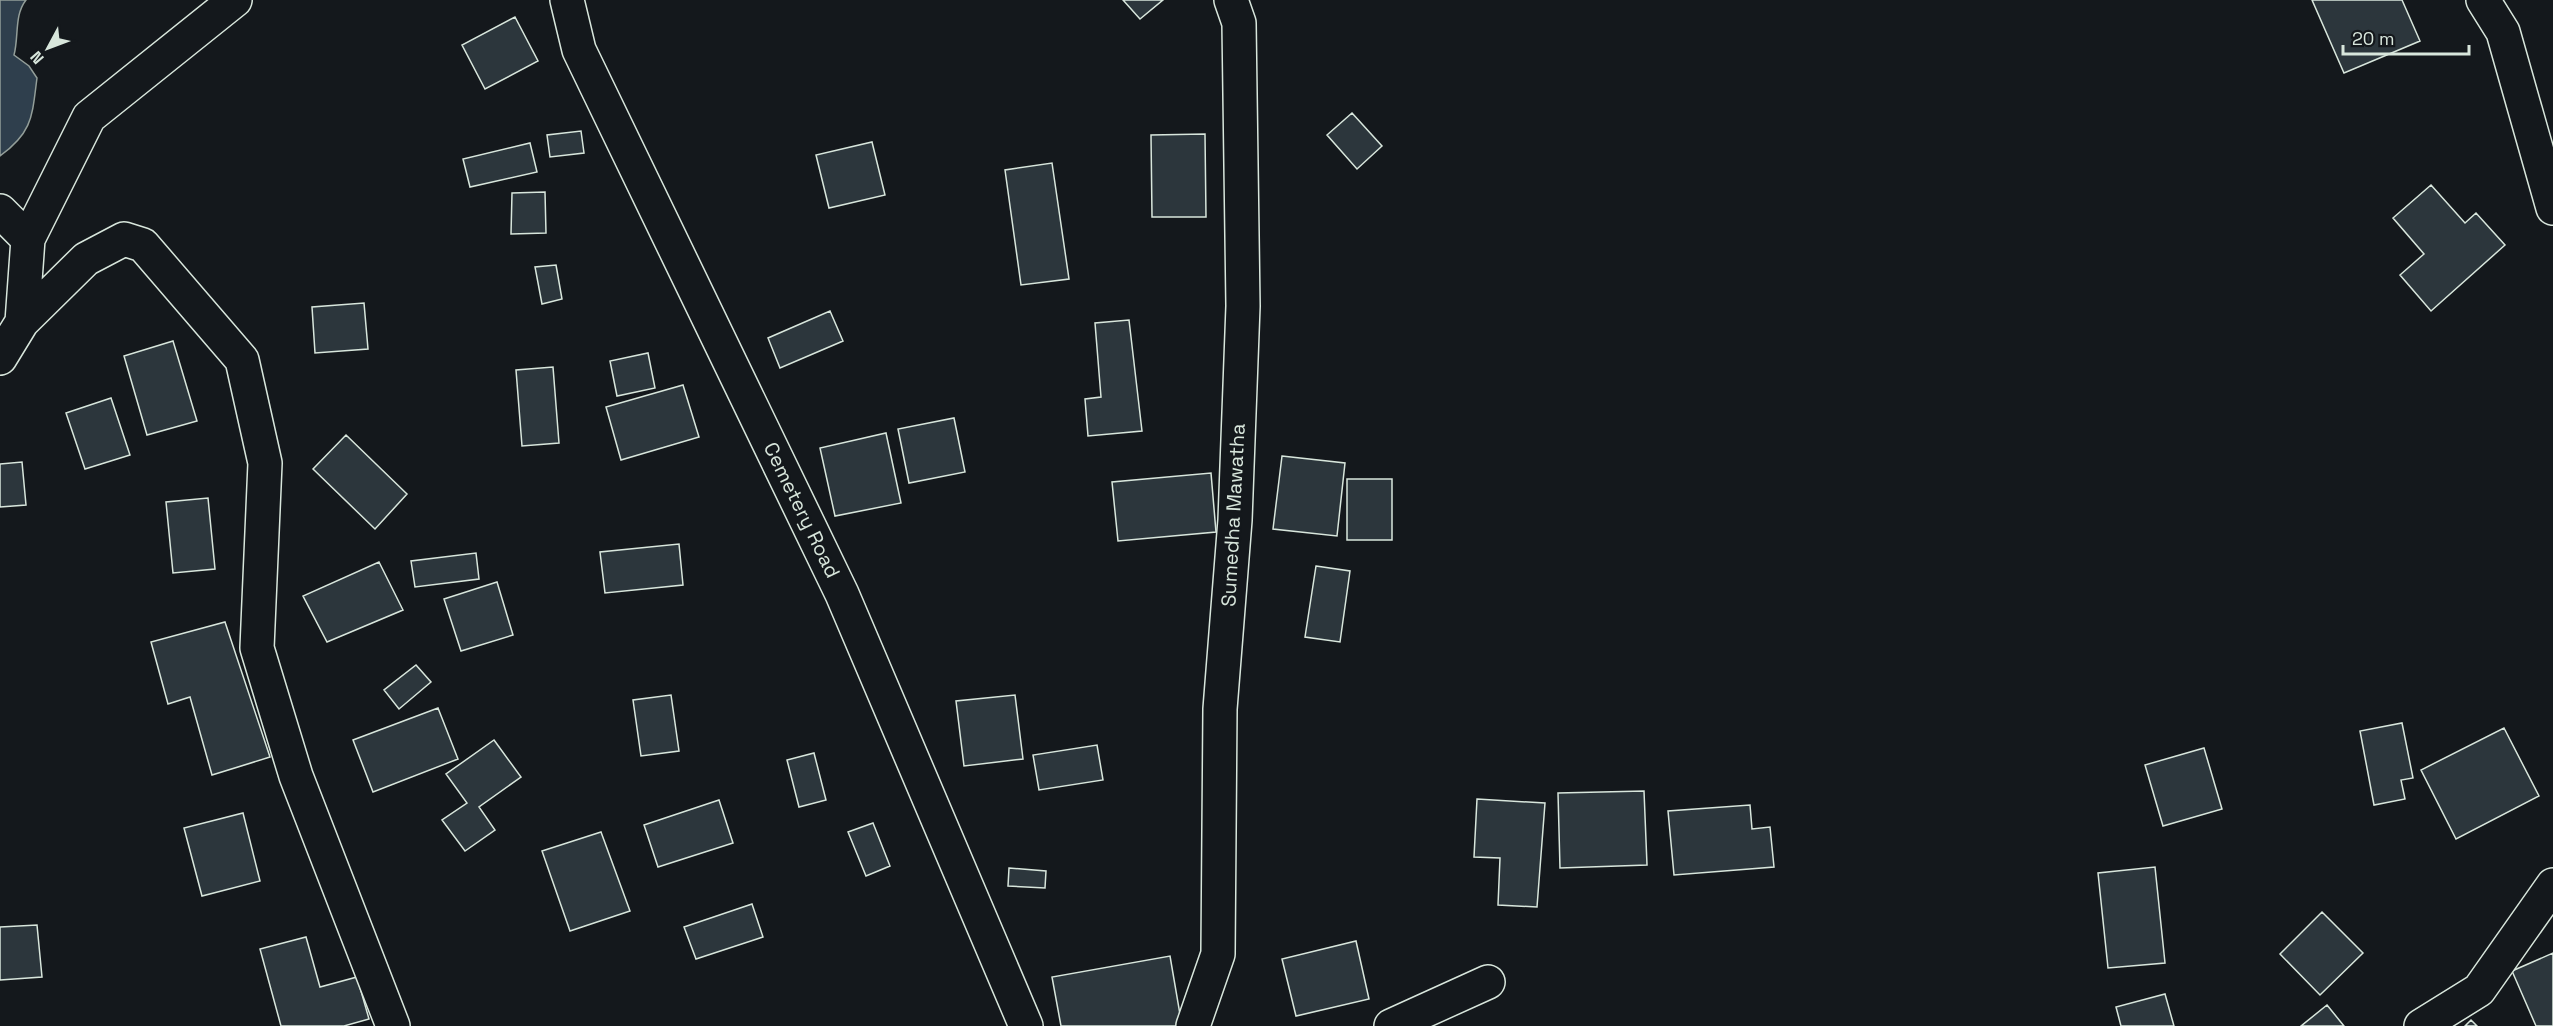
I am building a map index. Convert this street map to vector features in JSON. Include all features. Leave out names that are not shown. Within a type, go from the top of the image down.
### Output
[{"type":"street","points":[[22,322],[28,239],[89,117],[235,0]]},
{"type":"street","name":"Cemetery Road","points":[[567,0],[579,50],[842,594],[1026,1026]]},
{"type":"street","name":"Sumedha Mawatha","points":[[1192,1026],[1218,954],[1220,709],[1235,520],[1243,306],[1239,23],[1231,0]]},
{"type":"street","points":[[2483,0],[2503,32],[2553,208]]},
{"type":"street","points":[[0,210],[28,239]]},
{"type":"street","points":[[0,358],[22,322],[86,259],[124,239],[143,245],[242,360],[265,464],[257,648],[296,776],[393,1026]]},
{"type":"street","points":[[2421,1026],[2479,990],[2553,885]]},
{"type":"street","points":[[1391,1026],[1488,982]]},
{"type":"water","points":[[0,0],[26,0],[18,19],[14,55],[29,66],[37,78],[32,113],[25,131],[0,156]]},
{"type":"building","points":[[1123,0],[1163,0],[1140,19]]},
{"type":"building","points":[[2312,0],[2402,0],[2420,41],[2344,73]]},
{"type":"building","points":[[515,17],[538,61],[485,89],[462,45]]},
{"type":"building","points":[[1352,113],[1382,146],[1357,169],[1327,135]]},
{"type":"building","points":[[581,131],[584,153],[550,157],[547,135]]},
{"type":"building","points":[[1205,134],[1206,217],[1152,217],[1151,135]]},
{"type":"building","points":[[872,142],[885,195],[829,208],[816,155]]},
{"type":"building","points":[[530,143],[537,172],[470,187],[463,159]]},
{"type":"building","points":[[1052,163],[1069,279],[1021,285],[1005,170]]},
{"type":"building","points":[[2431,185],[2465,223],[2476,213],[2505,245],[2431,311],[2400,275],[2424,254],[2393,218]]},
{"type":"building","points":[[545,192],[546,233],[511,234],[512,193]]},
{"type":"building","points":[[556,265],[562,299],[542,304],[535,267]]},
{"type":"building","points":[[364,303],[368,349],[315,353],[312,307]]},
{"type":"building","points":[[830,311],[843,341],[780,368],[768,338]]},
{"type":"building","points":[[1129,320],[1142,431],[1088,436],[1085,399],[1101,397],[1095,323]]},
{"type":"building","points":[[173,341],[197,421],[147,435],[124,356]]},
{"type":"building","points":[[648,353],[655,388],[617,396],[610,361]]},
{"type":"building","points":[[553,367],[559,443],[522,446],[516,370]]},
{"type":"building","points":[[683,385],[699,437],[621,460],[606,407]]},
{"type":"building","points":[[111,398],[130,455],[85,469],[66,413]]},
{"type":"building","points":[[954,418],[965,472],[909,483],[898,429]]},
{"type":"building","points":[[886,433],[901,503],[835,516],[820,448]]},
{"type":"building","points":[[346,435],[407,494],[375,529],[313,469]]},
{"type":"building","points":[[1282,456],[1345,463],[1337,536],[1273,529]]},
{"type":"building","points":[[22,462],[26,505],[0,507],[0,464]]},
{"type":"building","points":[[1211,473],[1216,532],[1118,541],[1112,482]]},
{"type":"building","points":[[1347,479],[1392,479],[1392,540],[1347,540]]},
{"type":"building","points":[[208,498],[215,569],[173,573],[166,502]]},
{"type":"building","points":[[679,544],[683,585],[605,593],[600,552]]},
{"type":"building","points":[[476,553],[479,579],[415,587],[411,561]]},
{"type":"building","points":[[379,562],[403,610],[327,642],[303,596]]},
{"type":"building","points":[[1316,566],[1350,571],[1340,642],[1305,637]]},
{"type":"building","points":[[497,582],[513,635],[461,651],[444,599]]},
{"type":"building","points":[[225,622],[270,757],[212,775],[190,697],[168,704],[151,642]]},
{"type":"building","points":[[416,665],[431,682],[399,709],[384,690]]},
{"type":"building","points":[[671,695],[679,751],[641,756],[633,700]]},
{"type":"building","points":[[1015,695],[1023,759],[964,766],[956,701]]},
{"type":"building","points":[[438,708],[458,759],[373,792],[353,740]]},
{"type":"building","points":[[2402,723],[2413,778],[2401,780],[2405,799],[2374,805],[2360,731]]},
{"type":"building","points":[[2504,728],[2539,796],[2456,839],[2421,770]]},
{"type":"building","points":[[494,740],[521,777],[479,807],[495,830],[465,851],[442,820],[467,803],[446,774]]},
{"type":"building","points":[[1097,745],[1103,780],[1039,790],[1033,755]]},
{"type":"building","points":[[2204,748],[2222,809],[2163,826],[2145,765]]},
{"type":"building","points":[[814,753],[826,800],[799,807],[787,760]]},
{"type":"building","points":[[1644,791],[1647,865],[1560,868],[1558,793]]},
{"type":"building","points":[[1477,799],[1545,803],[1537,907],[1498,905],[1500,858],[1474,857]]},
{"type":"building","points":[[719,800],[733,843],[658,867],[644,825]]},
{"type":"building","points":[[1750,805],[1752,829],[1770,827],[1774,867],[1674,875],[1668,811]]},
{"type":"building","points":[[243,813],[260,881],[202,896],[184,828]]},
{"type":"building","points":[[873,823],[890,866],[866,876],[848,832]]},
{"type":"building","points":[[601,832],[630,911],[570,931],[542,851]]},
{"type":"building","points":[[2155,867],[2165,963],[2108,968],[2098,873]]},
{"type":"building","points":[[1009,868],[1046,871],[1045,888],[1008,886]]},
{"type":"building","points":[[752,904],[763,937],[696,959],[684,927]]},
{"type":"building","points":[[2322,912],[2363,953],[2320,995],[2280,954]]},
{"type":"building","points":[[37,925],[42,977],[0,980],[0,927]]},
{"type":"building","points":[[306,937],[320,987],[357,977],[369,1019],[344,1026],[281,1026],[260,949]]},
{"type":"building","points":[[1356,941],[1369,999],[1296,1016],[1282,959]]},
{"type":"building","points":[[2553,953],[2553,1026],[2536,1026],[2512,971]]},
{"type":"building","points":[[1170,956],[1182,1026],[1061,1026],[1052,977]]},
{"type":"building","points":[[2165,994],[2174,1026],[2121,1026],[2116,1007]]},
{"type":"building","points":[[2327,1005],[2344,1026],[2301,1026]]},
{"type":"building","points":[[2471,1020],[2477,1026],[2465,1026]]}]
